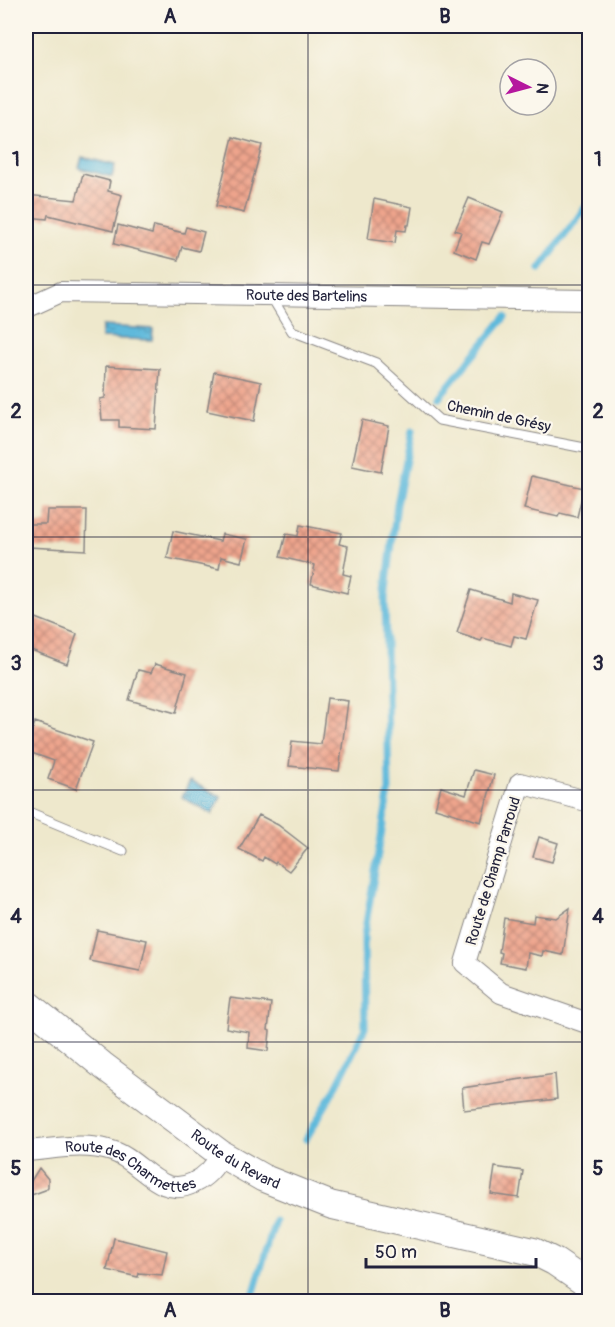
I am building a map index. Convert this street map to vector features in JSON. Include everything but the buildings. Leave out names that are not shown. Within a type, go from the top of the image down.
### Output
[{"type":"main road","name":"Route du Revard","points":[[26,1003],[102,1065],[221,1154],[263,1178],[331,1205],[535,1251],[590,1286]]},
{"type":"main road","name":"Route du Revard","points":[[484,1240],[547,1273],[568,1288],[581,1302]]},
{"type":"street","name":"Route des Bartelins","points":[[26,308],[61,292],[590,300]]},
{"type":"street","name":"Route de Champ Parroud","points":[[590,802],[520,783],[465,963],[501,993],[590,1024]]},
{"type":"street","name":"Route des Charmettes","points":[[26,1151],[66,1146],[93,1147],[115,1152],[156,1181],[170,1187],[185,1187],[198,1180],[215,1166],[221,1154]]},
{"type":"lane","name":"Chemin de Grésy","points":[[269,294],[292,331],[376,363],[439,420],[590,449]]},
{"type":"lane","points":[[26,811],[123,851]]},
{"type":"water","points":[[82,157],[115,165],[112,177],[79,168]]},
{"type":"water","points":[[102,326],[153,329],[152,340],[101,338]]},
{"type":"water","points":[[190,781],[221,797],[212,814],[182,797]]},
{"type":"waterway","points":[[540,269],[590,201]]},
{"type":"waterway","points":[[439,397],[505,317]]},
{"type":"waterway","points":[[306,1139],[334,1091],[365,1028],[364,935],[389,790],[385,598],[397,504],[412,431]]},
{"type":"waterway","points":[[251,1302],[275,1221]]}]
